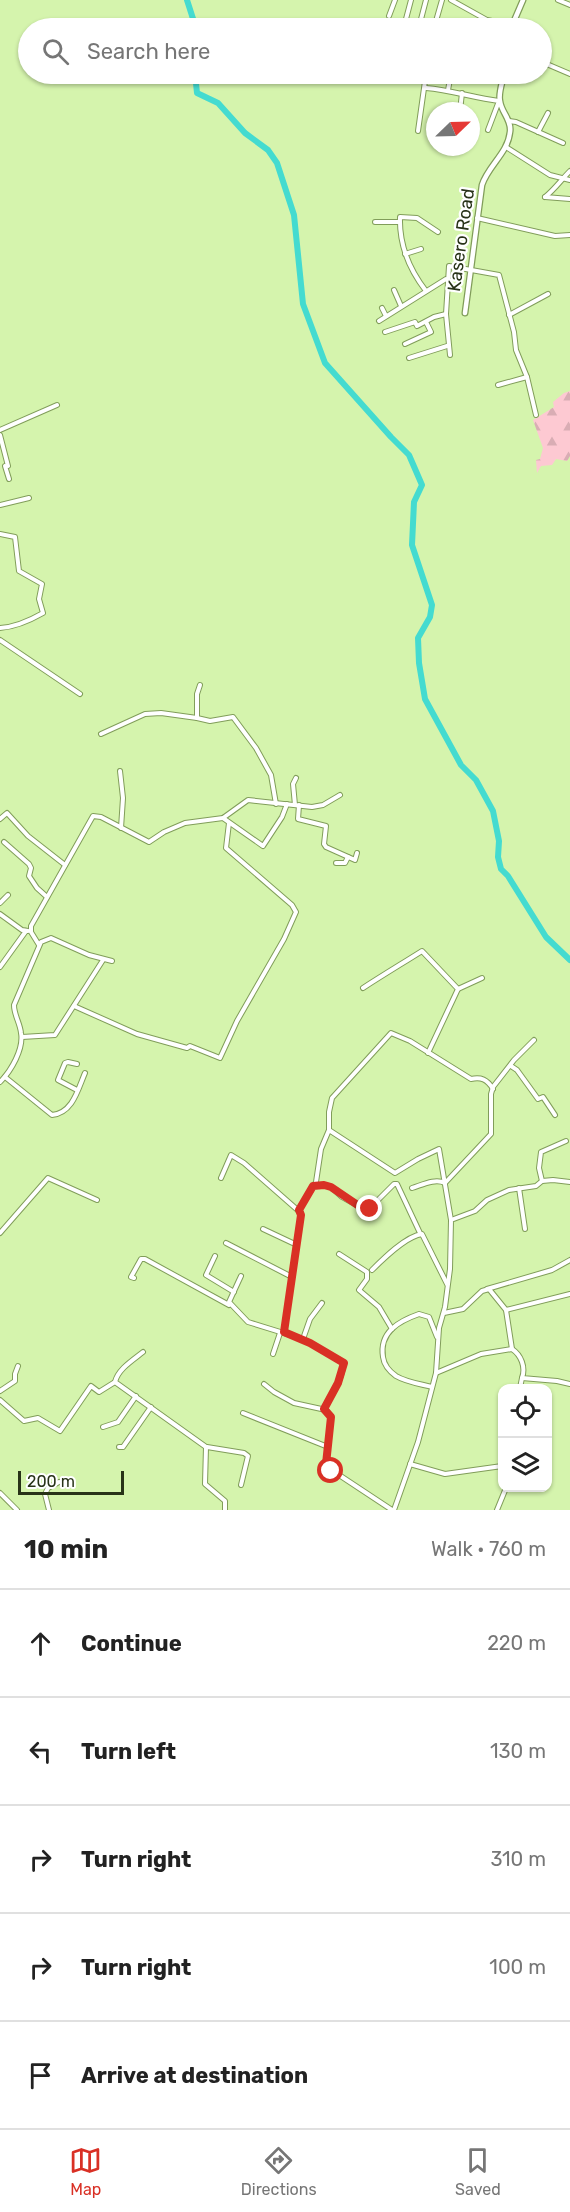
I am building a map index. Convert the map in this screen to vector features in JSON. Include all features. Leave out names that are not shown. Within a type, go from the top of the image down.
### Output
[{"type":"street","points":[[386,0],[394,1],[389,16]]},
{"type":"street","points":[[406,18],[411,0]]},
{"type":"street","points":[[421,18],[426,0]]},
{"type":"street","points":[[437,18],[442,0]]},
{"type":"street","points":[[451,0],[483,18]]},
{"type":"street","points":[[515,18],[523,0]]},
{"type":"street","points":[[558,0],[570,5]]},
{"type":"street","points":[[552,66],[570,74]]},
{"type":"street","points":[[418,131],[426,84]]},
{"type":"street","points":[[448,90],[449,84]]},
{"type":"street","points":[[488,130],[500,101],[503,84]]},
{"type":"street","points":[[426,88],[448,90],[481,99],[500,101]]},
{"type":"street","points":[[461,102],[462,93]]},
{"type":"street","points":[[500,101],[509,122],[516,122],[563,143]]},
{"type":"street","points":[[538,132],[548,113]]},
{"type":"street","name":"Kasero Road","points":[[465,313],[477,218],[485,176],[506,147],[511,130],[509,122]]},
{"type":"street","points":[[506,147],[550,175],[561,180],[570,180]]},
{"type":"street","points":[[570,171],[545,197],[570,199]]},
{"type":"street","points":[[426,291],[413,274],[405,255],[400,235],[400,217],[417,218],[438,232]]},
{"type":"street","points":[[477,218],[555,236],[570,235]]},
{"type":"street","points":[[375,222],[400,222]]},
{"type":"street","points":[[405,255],[421,249]]},
{"type":"street","points":[[450,355],[447,346],[446,314],[449,266],[499,274],[516,350],[527,377],[536,416]]},
{"type":"street","points":[[379,321],[447,279]]},
{"type":"street","points":[[394,290],[401,306]]},
{"type":"street","points":[[509,315],[548,294]]},
{"type":"street","points":[[382,308],[386,316]]},
{"type":"street","points":[[384,332],[415,322],[417,326],[446,314]]},
{"type":"street","points":[[405,344],[431,332],[426,322]]},
{"type":"street","points":[[409,358],[447,346]]},
{"type":"street","points":[[498,385],[527,377]]},
{"type":"street","points":[[0,430],[57,405]]},
{"type":"street","points":[[0,435],[9,479]]},
{"type":"street","points":[[0,505],[29,498]]},
{"type":"street","points":[[0,534],[15,537],[18,543],[19,571],[42,584],[39,599],[43,613],[28,622],[0,628]]},
{"type":"street","points":[[0,640],[81,694]]},
{"type":"street","points":[[197,718],[197,694],[200,686]]},
{"type":"street","points":[[101,734],[144,714],[161,713],[210,721],[233,717],[256,748],[271,775],[276,804]]},
{"type":"street","points":[[120,771],[123,798],[120,828]]},
{"type":"street","points":[[296,778],[293,784],[298,819],[326,826],[324,844],[326,847],[355,860],[357,853]]},
{"type":"street","points":[[0,968],[29,932],[93,816],[101,817],[149,842],[164,832],[185,823],[223,818],[248,800],[312,807],[323,805],[340,795]]},
{"type":"street","points":[[223,818],[263,846],[282,817],[287,804]]},
{"type":"street","points":[[0,819],[7,813],[28,836],[65,865]]},
{"type":"street","points":[[74,1006],[137,1034],[158,1038],[178,1046],[188,1048],[190,1046],[220,1058],[237,1021],[284,939],[296,912],[292,905],[226,848],[229,823]]},
{"type":"street","points":[[4,842],[29,864],[31,868],[28,876],[47,897]]},
{"type":"street","points":[[336,863],[345,863],[348,857]]},
{"type":"street","points":[[0,903],[8,895]]},
{"type":"street","points":[[0,914],[29,932],[39,945]]},
{"type":"street","points":[[0,1082],[19,1051],[22,1037],[14,1005],[43,940],[51,938],[103,960],[112,961]]},
{"type":"street","points":[[363,987],[422,951],[458,989]]},
{"type":"street","points":[[22,1037],[55,1035],[103,960]]},
{"type":"street","points":[[428,1053],[458,989],[482,978]]},
{"type":"street","points":[[299,1210],[318,1177],[321,1149],[329,1130],[332,1098],[391,1033],[410,1041],[471,1079],[479,1077],[485,1080],[492,1089],[491,1134],[445,1183]]},
{"type":"street","points":[[492,1089],[512,1066],[514,1060],[534,1040]]},
{"type":"street","points":[[77,1064],[66,1063],[58,1080],[77,1090]]},
{"type":"street","points":[[512,1066],[537,1099],[543,1097],[555,1115]]},
{"type":"street","points":[[5,1077],[52,1115],[58,1115],[68,1108],[85,1073]]},
{"type":"street","points":[[264,1384],[294,1403],[309,1408],[324,1409],[331,1417],[326,1464],[331,1471],[357,1485],[393,1510],[410,1464],[436,1373],[438,1337],[450,1269],[451,1220],[445,1183],[438,1148],[395,1173],[329,1130]]},
{"type":"street","points":[[542,1181],[539,1168],[541,1152],[566,1141]]},
{"type":"street","points":[[221,1178],[231,1155],[299,1210],[301,1215],[284,1332]]},
{"type":"street","points":[[0,1233],[48,1178],[97,1200]]},
{"type":"street","points":[[451,1220],[475,1211],[487,1200],[509,1190],[536,1186],[542,1181],[570,1183]]},
{"type":"street","points":[[412,1188],[432,1182],[445,1183]]},
{"type":"street","points":[[313,1186],[331,1187],[342,1197],[367,1211],[394,1184],[397,1184],[447,1285]]},
{"type":"street","points":[[519,1188],[525,1229]]},
{"type":"street","points":[[262,1229],[297,1245]]},
{"type":"street","points":[[372,1270],[385,1256],[420,1233]]},
{"type":"street","points":[[226,1243],[292,1277]]},
{"type":"street","points":[[339,1254],[367,1272],[367,1279],[359,1290],[379,1307],[392,1329]]},
{"type":"street","points":[[215,1256],[206,1275],[234,1292]]},
{"type":"street","points":[[134,1278],[131,1277],[136,1268],[141,1260],[145,1259],[229,1305],[248,1322],[303,1340],[344,1363],[338,1383],[324,1409]]},
{"type":"street","points":[[444,1313],[463,1309],[482,1291],[552,1270],[570,1260]]},
{"type":"street","points":[[229,1305],[241,1276]]},
{"type":"street","points":[[487,1289],[506,1310],[512,1349],[520,1357],[524,1375],[521,1384]]},
{"type":"street","points":[[506,1310],[570,1294]]},
{"type":"street","points":[[303,1340],[310,1319],[322,1303]]},
{"type":"street","points":[[432,1387],[403,1380],[387,1369],[383,1360],[383,1344],[386,1335],[392,1329],[408,1318],[422,1314],[429,1317],[438,1337]]},
{"type":"street","points":[[273,1354],[280,1333],[284,1332]]},
{"type":"street","points":[[436,1373],[481,1354],[512,1349]]},
{"type":"street","points":[[0,1400],[24,1421],[38,1418],[60,1431],[91,1386],[99,1392],[115,1382],[115,1378],[129,1363],[143,1352]]},
{"type":"street","points":[[0,1391],[15,1382],[18,1366]]},
{"type":"street","points":[[522,1378],[570,1384]]},
{"type":"street","points":[[115,1382],[206,1447],[244,1453],[248,1456],[241,1485]]},
{"type":"street","points":[[103,1427],[118,1422],[136,1396]]},
{"type":"street","points":[[118,1447],[123,1447],[151,1407]]},
{"type":"street","points":[[243,1413],[328,1447]]},
{"type":"street","points":[[206,1447],[205,1484],[225,1501],[225,1510]]},
{"type":"street","points":[[410,1464],[445,1474],[498,1467]]},
{"type":"street","points":[[49,1510],[45,1494],[48,1488],[58,1482]]},
{"type":"street","points":[[497,1510],[504,1492]]},
{"type":"street","points":[[0,1493],[17,1510]]},
{"type":"green space","points":[[570,391],[570,456],[567,461],[556,459],[552,465],[541,466],[537,473],[536,460],[540,459],[543,448],[533,420],[554,407],[553,402]]},
{"type":"waterway","points":[[187,0],[193,18]]},
{"type":"waterway","points":[[196,84],[197,93],[218,103],[245,133],[268,150],[277,163],[294,215],[303,304],[325,363],[409,455],[422,485],[414,502],[412,545],[432,605],[430,617],[418,638],[419,663],[425,699],[461,765],[476,780],[493,811],[499,841],[498,857],[501,869],[508,876],[546,937],[570,960]]},
{"type":"route","points":[[331,1471],[326,1464],[331,1417],[324,1409],[338,1383],[344,1363],[310,1343],[284,1332],[301,1215],[299,1210],[313,1186],[324,1185],[331,1187],[342,1197],[367,1211],[370,1209]]}]
